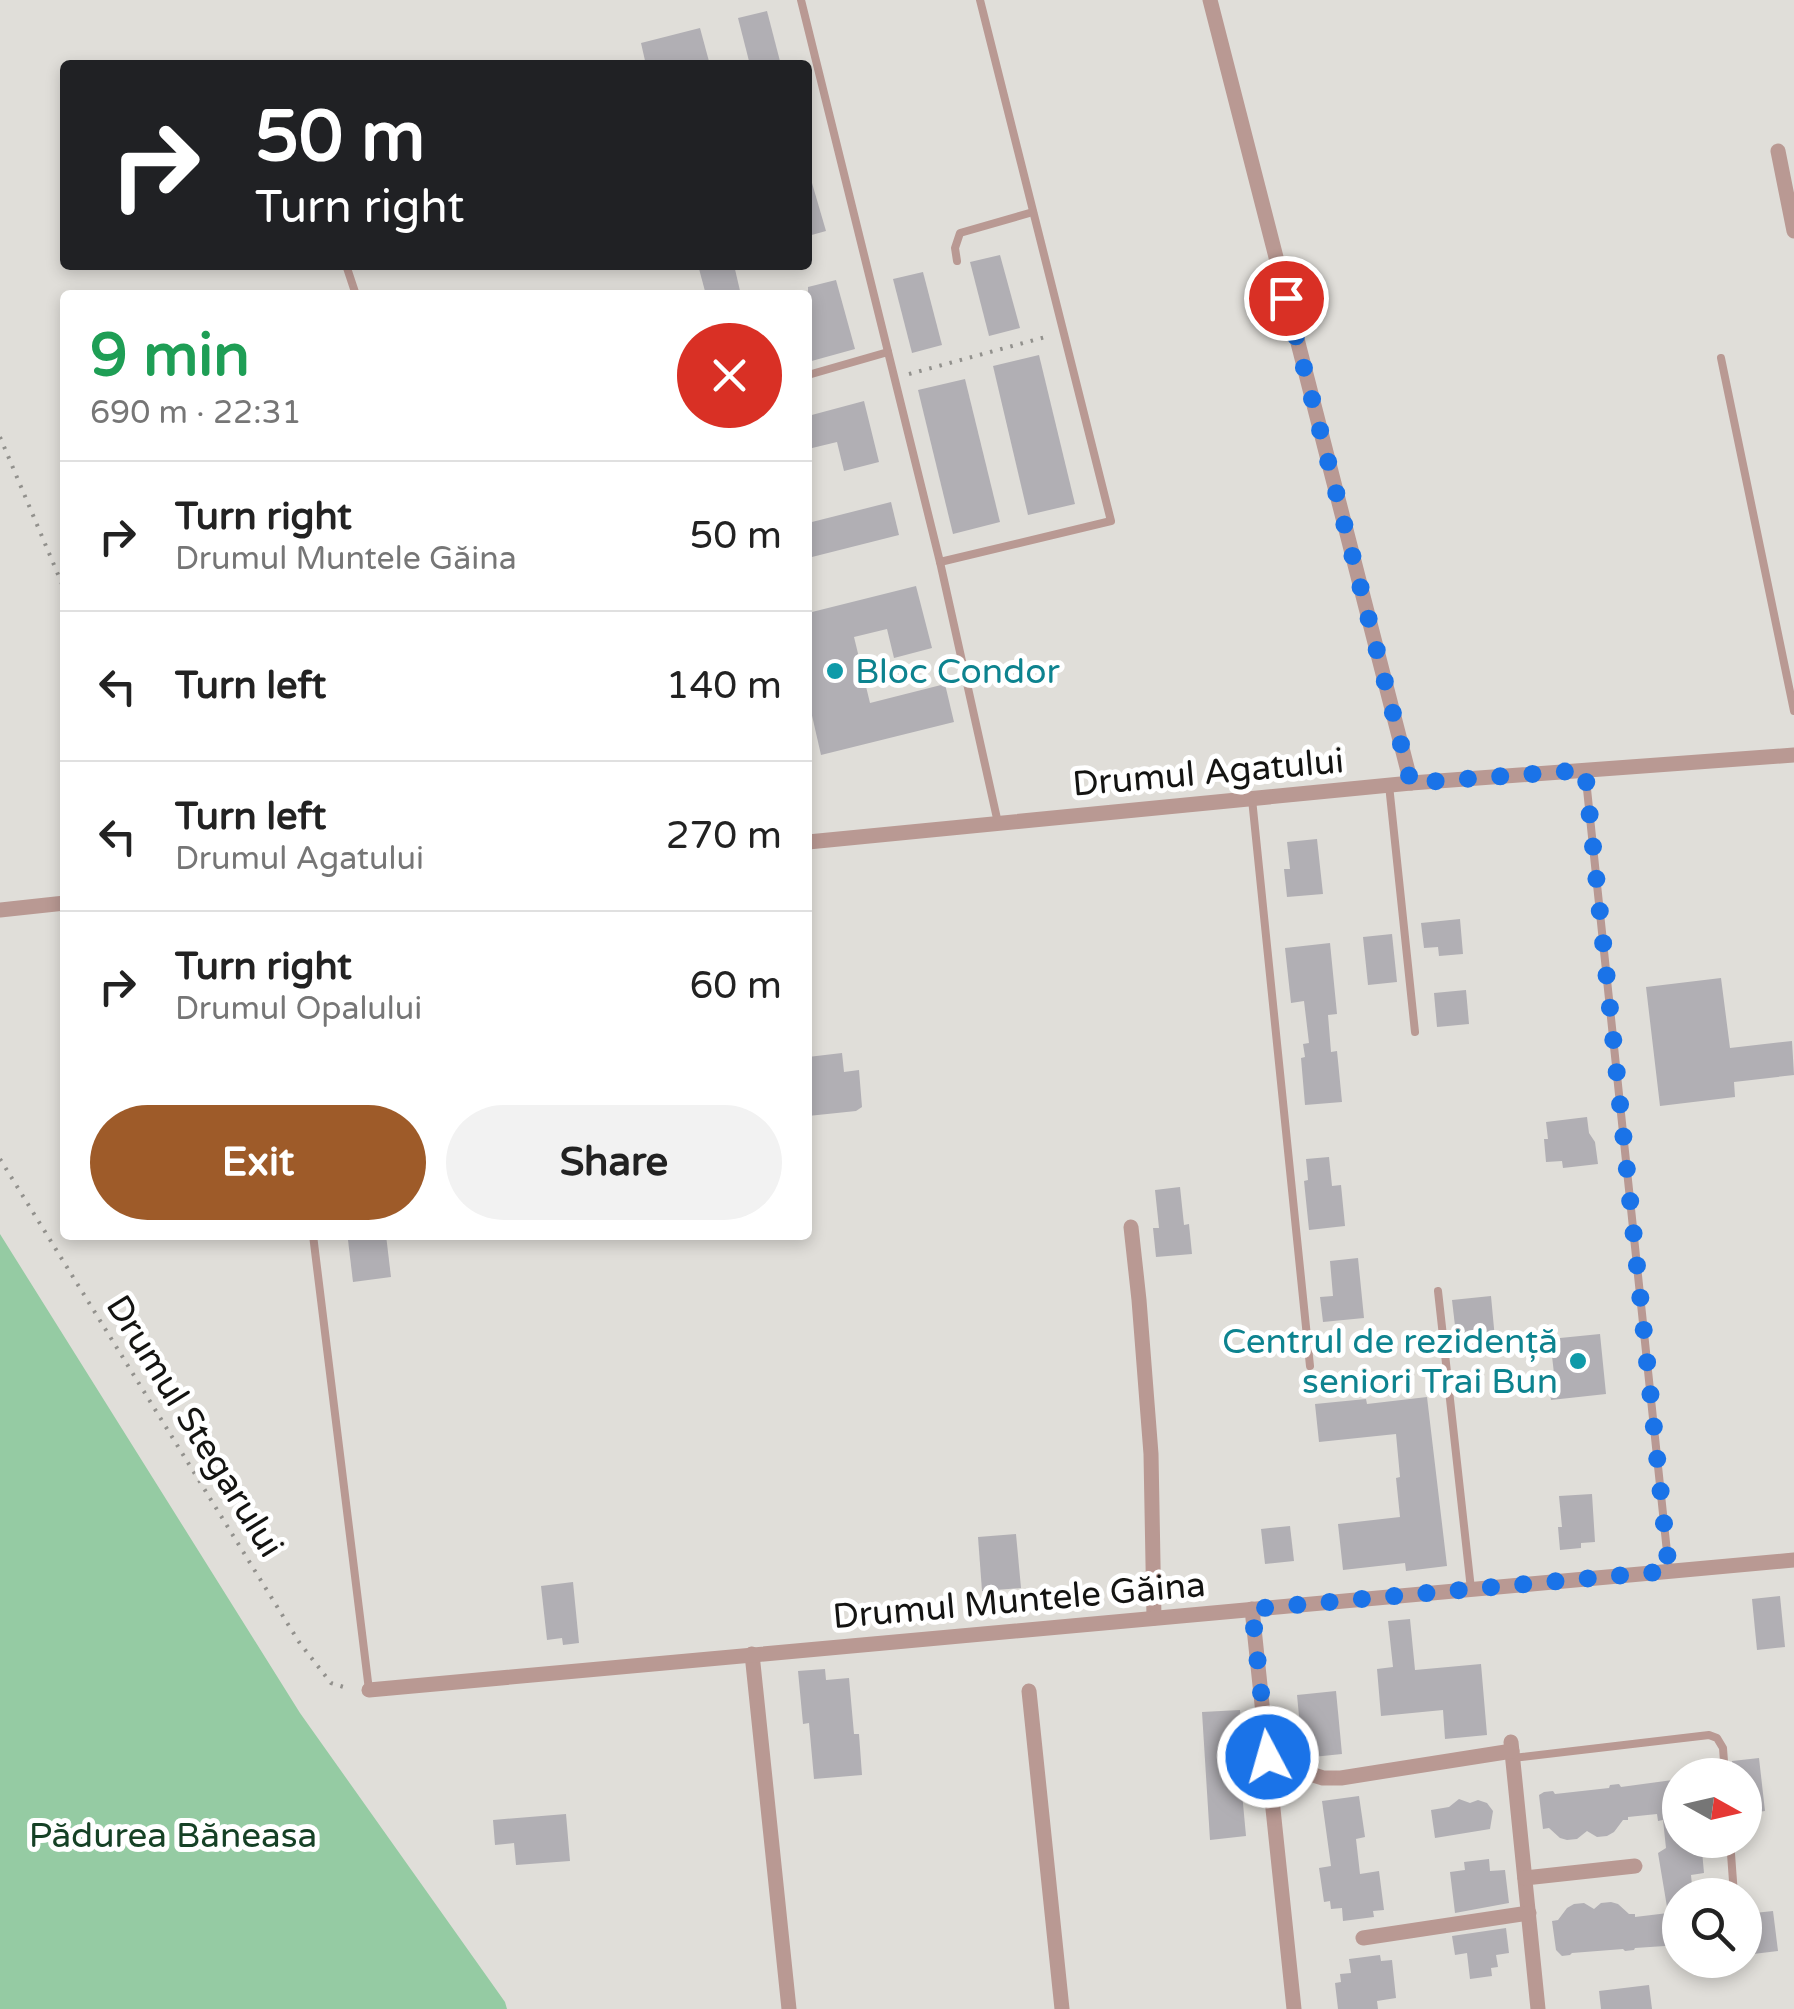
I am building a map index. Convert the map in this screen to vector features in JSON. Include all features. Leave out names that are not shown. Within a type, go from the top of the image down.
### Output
[{"type":"street","points":[[1210,0],[1411,783]]},
{"type":"street","points":[[1778,151],[1794,232]]},
{"type":"street","name":"Drumul Agatului","points":[[812,842],[1411,783],[1794,755]]},
{"type":"street","points":[[0,910],[60,904]]},
{"type":"street","points":[[1131,1227],[1151,1454],[1154,1618]]},
{"type":"street","name":"Drumul Muntele Găina","points":[[369,1690],[1794,1561]]},
{"type":"street","points":[[1252,1609],[1294,2009]]},
{"type":"street","points":[[752,1654],[789,2009]]},
{"type":"street","points":[[1029,1691],[1062,2009]]},
{"type":"street","points":[[1302,1771],[1322,1778],[1342,1778],[1512,1750],[1538,2009]]},
{"type":"street","points":[[1525,1878],[1635,1866]]},
{"type":"street","points":[[1363,1938],[1529,1913]]},
{"type":"lane","points":[[800,0],[940,562],[998,823]]},
{"type":"lane","points":[[940,562],[1111,521],[980,0]]},
{"type":"lane","points":[[957,262],[960,233],[1033,212]]},
{"type":"lane","points":[[812,374],[888,352]]},
{"type":"lane","points":[[1721,358],[1794,711]]},
{"type":"lane","points":[[1585,770],[1669,1571]]},
{"type":"lane","points":[[1389,785],[1415,1032]]},
{"type":"lane","points":[[1252,798],[1310,1366]]},
{"type":"lane","points":[[314,1240],[369,1690]]},
{"type":"lane","points":[[1438,1291],[1471,1589]]},
{"type":"lane","points":[[1512,1750],[1709,1735],[1723,1748],[1724,1758]]},
{"type":"path","points":[[894,378],[1063,332]]},
{"type":"path","points":[[0,437],[60,579]]},
{"type":"path","name":"Drumul Stegarului","points":[[0,1159],[300,1642],[331,1683],[369,1690]]},
{"type":"green space","name":"Pădurea Băneasa","points":[[0,1234],[300,1713],[507,2009],[0,2009]]},
{"type":"building","points":[[767,11],[780,60],[749,60],[738,18]]},
{"type":"building","points":[[700,28],[709,60],[645,60],[641,43]]},
{"type":"building","points":[[812,183],[826,231],[812,235]]},
{"type":"building","points":[[1000,255],[1020,328],[989,336],[970,262]]},
{"type":"building","points":[[699,270],[735,270],[740,290],[705,290]]},
{"type":"building","points":[[923,272],[942,345],[912,353],[893,279]]},
{"type":"building","points":[[836,280],[855,349],[812,361],[812,290],[808,287]]},
{"type":"building","points":[[1039,355],[1075,504],[1028,515],[993,366]]},
{"type":"building","points":[[965,379],[1000,522],[953,534],[918,390]]},
{"type":"building","points":[[864,401],[879,462],[844,471],[837,442],[812,448],[812,415]]},
{"type":"building","points":[[891,502],[899,535],[812,557],[812,522]]},
{"type":"building","name":"Bloc Condor","points":[[916,586],[932,648],[894,658],[887,629],[854,637],[870,703],[945,684],[954,722],[821,755],[812,716],[812,612]]},
{"type":"building","points":[[1317,839],[1323,894],[1287,897],[1287,842]]},
{"type":"building","points":[[1460,919],[1463,954],[1439,956],[1438,947],[1424,948],[1421,923]]},
{"type":"building","points":[[1392,934],[1397,982],[1368,985],[1363,937]]},
{"type":"building","points":[[1330,943],[1337,1014],[1328,1015],[1331,1052],[1337,1051],[1342,1102],[1305,1105],[1301,1058],[1305,1057],[1303,1044],[1309,1043],[1304,1001],[1291,1003],[1285,948]]},
{"type":"building","points":[[1721,978],[1730,1048],[1792,1041],[1794,1075],[1734,1082],[1735,1097],[1660,1106],[1646,987]]},
{"type":"building","points":[[1466,990],[1469,1024],[1437,1027],[1434,993]]},
{"type":"building","points":[[842,1053],[844,1072],[859,1070],[862,1107],[812,1116],[812,1057]]},
{"type":"building","points":[[1587,1117],[1598,1164],[1563,1168],[1562,1161],[1546,1162],[1546,1122]]},
{"type":"building","points":[[1329,1157],[1332,1186],[1341,1185],[1345,1226],[1309,1230],[1306,1159]]},
{"type":"building","points":[[1180,1187],[1192,1254],[1156,1257],[1153,1228],[1159,1228],[1155,1190]]},
{"type":"building","points":[[348,1240],[387,1240],[391,1277],[353,1282]]},
{"type":"building","points":[[1358,1258],[1364,1318],[1323,1322],[1320,1297],[1333,1296],[1330,1261]]},
{"type":"building","points":[[1491,1296],[1495,1339],[1457,1343],[1452,1300]]},
{"type":"building","name":"Centrul de rezidență seniori Trai Bun","points":[[1600,1334],[1606,1394],[1551,1400],[1549,1383],[1555,1382],[1550,1339]]},
{"type":"building","points":[[1427,1397],[1447,1566],[1406,1571],[1405,1563],[1343,1570],[1338,1524],[1400,1517],[1396,1434],[1319,1442],[1315,1404],[1366,1399],[1367,1404]]},
{"type":"building","points":[[1592,1494],[1595,1542],[1560,1550],[1559,1496]]},
{"type":"building","points":[[1290,1526],[1294,1561],[1265,1564],[1261,1529]]},
{"type":"building","points":[[1016,1534],[1021,1588],[982,1591],[978,1537]]},
{"type":"building","points":[[573,1582],[579,1643],[563,1645],[562,1638],[547,1640],[541,1586]]},
{"type":"building","points":[[1780,1596],[1785,1647],[1757,1650],[1752,1599]]},
{"type":"building","points":[[1410,1619],[1415,1670],[1481,1664],[1487,1735],[1445,1739],[1443,1710],[1381,1716],[1377,1669],[1393,1667],[1388,1621]]},
{"type":"building","points":[[825,1669],[826,1680],[849,1678],[862,1775],[814,1779],[809,1723],[803,1724],[798,1671]]},
{"type":"building","points":[[1336,1691],[1342,1754],[1303,1758],[1297,1695]]},
{"type":"building","points":[[1240,1710],[1246,1836],[1210,1840],[1202,1712]]},
{"type":"building","points":[[1662,1781],[1662,1820],[1658,1821],[1657,1814],[1628,1817],[1607,1836],[1597,1837],[1587,1831],[1577,1839],[1567,1840],[1549,1828],[1543,1829],[1539,1795],[1544,1792],[1555,1794],[1619,1784],[1621,1787]]},
{"type":"building","points":[[1359,1796],[1365,1837],[1356,1839],[1360,1874],[1379,1871],[1384,1910],[1373,1911],[1374,1917],[1343,1921],[1342,1908],[1331,1909],[1330,1901],[1324,1902],[1319,1868],[1331,1866],[1322,1801]]},
{"type":"building","points":[[1459,1799],[1487,1803],[1493,1811],[1490,1829],[1435,1838],[1431,1810],[1449,1807]]},
{"type":"building","points":[[566,1814],[570,1861],[516,1865],[514,1843],[495,1845],[493,1820]]},
{"type":"building","points":[[1662,1850],[1662,1858],[1703,1858],[1704,1873],[1691,1878],[1662,1878],[1658,1853]]},
{"type":"building","points":[[1489,1859],[1490,1871],[1505,1870],[1509,1903],[1455,1913],[1450,1872],[1465,1870],[1464,1862]]},
{"type":"building","points":[[1611,1902],[1635,1917],[1662,1914],[1662,1946],[1562,1956],[1556,1950],[1552,1921],[1574,1904],[1584,1903],[1594,1909]]},
{"type":"building","points":[[1773,1911],[1778,1951],[1762,1953],[1762,1912]]},
{"type":"building","points":[[1506,1928],[1509,1953],[1496,1955],[1498,1967],[1491,1968],[1492,1976],[1470,1979],[1467,1953],[1455,1955],[1452,1936]]},
{"type":"building","points":[[1380,1955],[1381,1961],[1392,1960],[1396,1998],[1377,2001],[1378,2009],[1338,2009],[1335,1983],[1341,1982],[1340,1974],[1351,1973],[1349,1959]]},
{"type":"building","points":[[1649,1985],[1652,2009],[1601,2009],[1599,1991]]},
{"type":"place","name":"Bloc Condor","points":[[835,671]]},
{"type":"place","name":"Centrul de rezidență seniori Trai Bun","points":[[1578,1361]]},
{"type":"route","points":[[1268,1757],[1252,1609],[1669,1571],[1585,770],[1411,783],[1286,298]]}]
